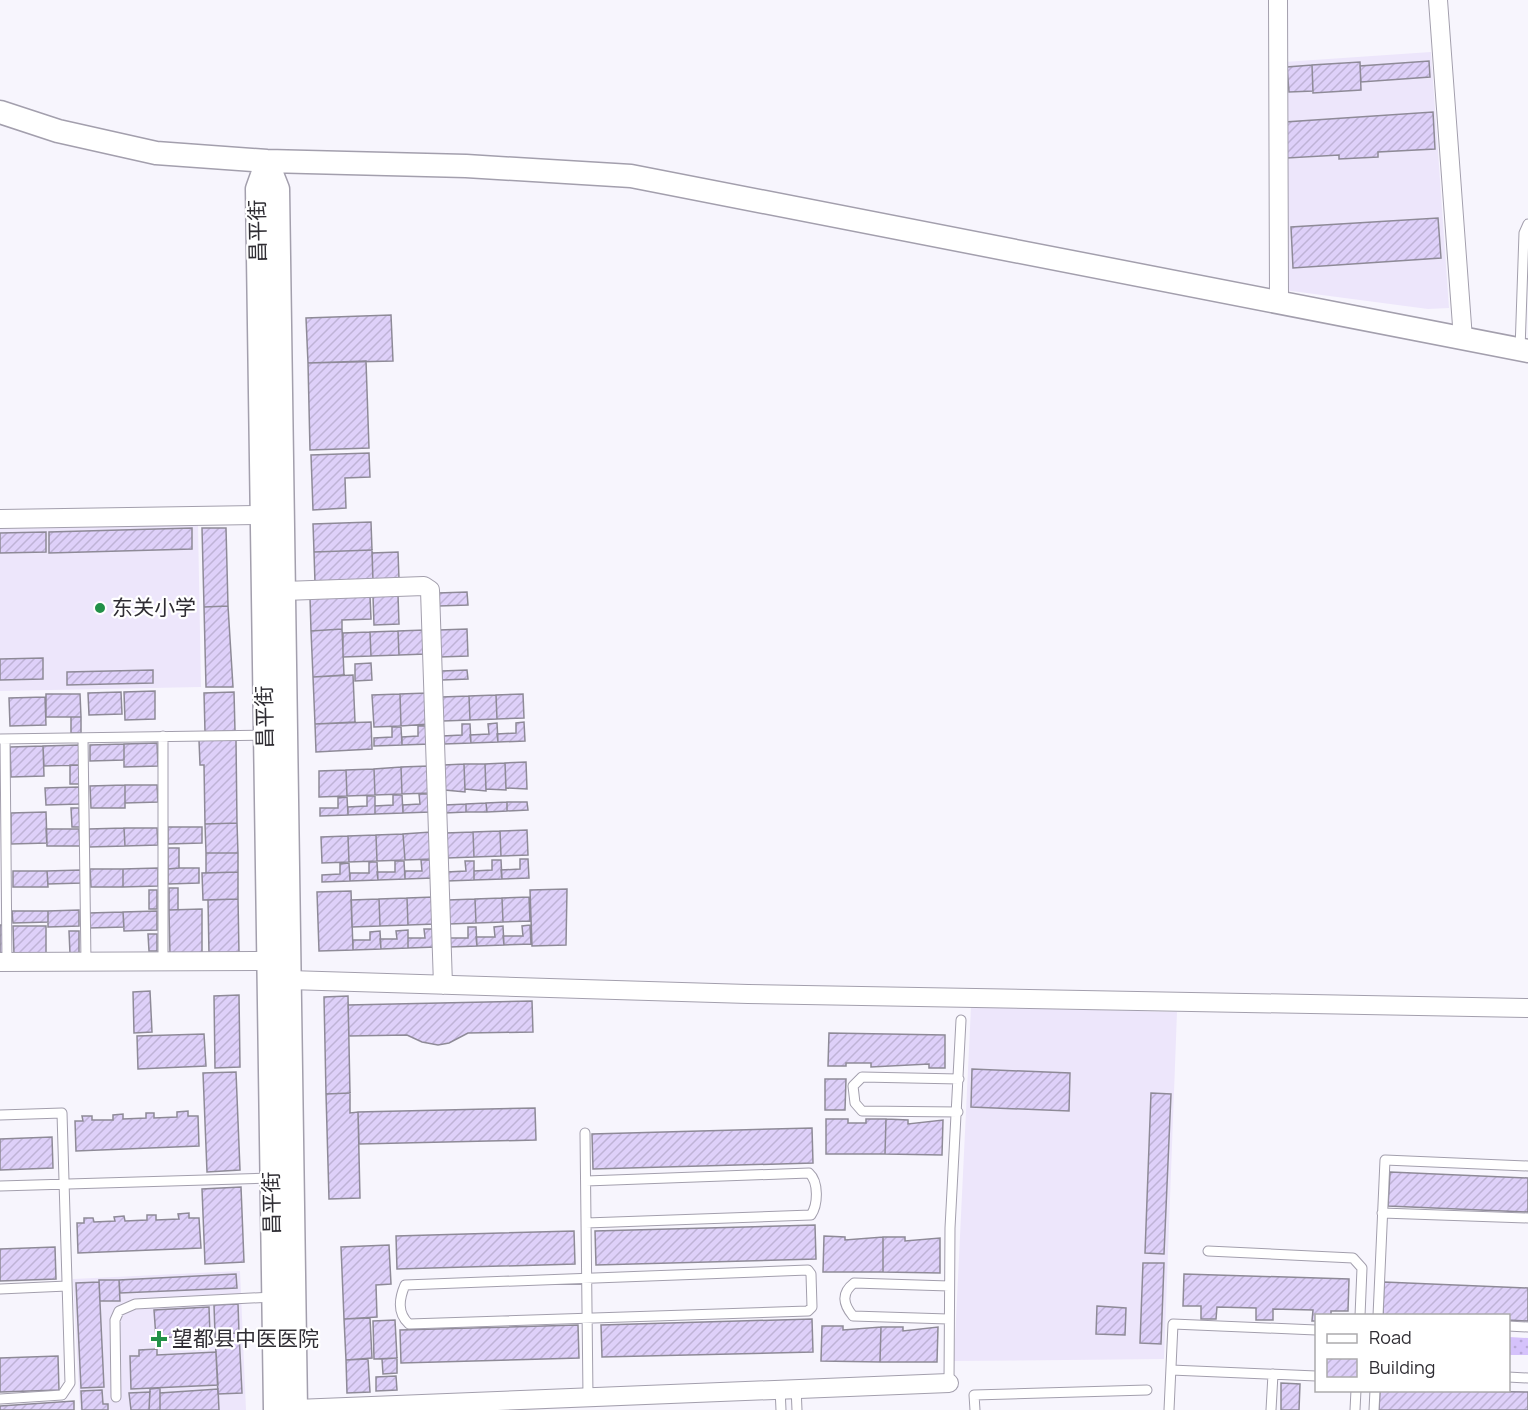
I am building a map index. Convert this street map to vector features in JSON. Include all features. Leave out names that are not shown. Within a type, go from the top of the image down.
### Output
[{"type":"street","points":[[1278,0],[1279,302]]},
{"type":"street","points":[[1438,0],[1463,339]]},
{"type":"street","points":[[0,112],[58,131],[130,149],[267,161],[466,166],[631,176],[1524,351]]},
{"type":"street","name":"昌平街","points":[[267,161],[257,189],[273,1297],[289,1410]]},
{"type":"street","name":"昌平街","points":[[267,161],[278,189],[290,980],[289,1410]]},
{"type":"street","points":[[0,519],[262,515]]},
{"type":"street","points":[[284,591],[424,586],[430,590],[443,985]]},
{"type":"street","points":[[4,962],[268,961]]},
{"type":"street","points":[[290,980],[748,994],[1528,1008]]},
{"type":"street","points":[[289,1410],[539,1404],[588,1396],[949,1383]]},
{"type":"lane","points":[[1524,351],[1524,233],[1528,224]]},
{"type":"lane","points":[[4,962],[2,739],[265,735]]},
{"type":"lane","points":[[163,736],[163,961]]},
{"type":"lane","points":[[83,738],[86,962]]},
{"type":"lane","points":[[949,1383],[949,1286],[961,1020]]},
{"type":"lane","points":[[958,1112],[861,1111],[855,1103],[853,1086],[862,1077],[959,1078]]},
{"type":"lane","points":[[0,1115],[62,1113],[70,1383],[62,1395],[0,1399]]},
{"type":"lane","points":[[585,1133],[588,1396]]},
{"type":"lane","points":[[1378,1314],[1385,1160],[1528,1166]]},
{"type":"lane","points":[[586,1181],[809,1173],[815,1184],[815,1209],[811,1215],[586,1223]]},
{"type":"lane","points":[[0,1186],[272,1178]]},
{"type":"lane","points":[[1382,1213],[1528,1218]]},
{"type":"lane","points":[[1209,1251],[1353,1258],[1362,1268],[1360,1314]]},
{"type":"lane","points":[[808,1270],[811,1274],[812,1307],[808,1311],[587,1318],[409,1324],[400,1313],[400,1296],[405,1285],[808,1270]]},
{"type":"lane","points":[[948,1319],[853,1316],[844,1299],[846,1289],[854,1283],[949,1286]]},
{"type":"lane","points":[[0,1288],[67,1286]]},
{"type":"lane","points":[[117,1397],[115,1320],[124,1307],[135,1304],[273,1297]]},
{"type":"lane","points":[[1169,1410],[1173,1324],[1315,1330]]},
{"type":"lane","points":[[1510,1326],[1528,1327]]},
{"type":"lane","points":[[1171,1370],[1315,1376]]},
{"type":"lane","points":[[1271,1410],[1273,1374]]},
{"type":"lane","points":[[1510,1377],[1528,1378]]},
{"type":"lane","points":[[781,1410],[788,1388]]},
{"type":"lane","points":[[788,1388],[797,1410]]},
{"type":"lane","points":[[975,1410],[974,1395],[1147,1389]]},
{"type":"lane","points":[[1355,1410],[1356,1392]]},
{"type":"lane","points":[[1374,1410],[1375,1392]]},
{"type":"shaded area","points":[[1431,52],[1449,308],[1428,309],[1284,290],[1284,62]]},
{"type":"shaded area","name":"东关小学","points":[[198,525],[201,687],[0,691],[0,529]]},
{"type":"shaded area","points":[[971,1007],[1177,1012],[1164,1359],[954,1361]]},
{"type":"shaded area","name":"望都县中医医院","points":[[240,1271],[246,1410],[80,1410],[73,1279]]},
{"type":"shaded area","points":[[1510,1337],[1528,1338],[1528,1355],[1510,1355]]},
{"type":"building","points":[[1429,61],[1430,77],[1361,82],[1360,66]]},
{"type":"building","points":[[1360,62],[1361,90],[1313,93],[1312,65]]},
{"type":"building","points":[[1312,65],[1313,91],[1289,92],[1287,67]]},
{"type":"building","points":[[1433,112],[1435,149],[1378,152],[1378,157],[1339,159],[1339,155],[1287,158],[1285,122]]},
{"type":"building","points":[[1438,218],[1441,258],[1293,268],[1291,227]]},
{"type":"building","points":[[391,315],[393,361],[308,363],[306,318]]},
{"type":"building","points":[[366,361],[369,448],[310,450],[308,363]]},
{"type":"building","points":[[369,453],[370,477],[345,478],[346,508],[313,510],[311,455]]},
{"type":"building","points":[[371,522],[372,550],[314,552],[313,524]]},
{"type":"building","points":[[192,528],[192,549],[49,553],[49,532]]},
{"type":"building","points":[[202,528],[226,528],[228,606],[204,607]]},
{"type":"building","points":[[46,532],[46,552],[0,553],[0,533]]},
{"type":"building","points":[[372,550],[373,581],[315,583],[314,552]]},
{"type":"building","points":[[398,552],[399,579],[373,581],[372,553]]},
{"type":"building","points":[[467,592],[468,605],[439,606],[438,593]]},
{"type":"building","points":[[398,595],[399,624],[374,625],[373,596]]},
{"type":"building","points":[[370,596],[371,619],[342,620],[342,629],[311,631],[310,598]]},
{"type":"building","points":[[228,606],[233,687],[206,687],[204,607]]},
{"type":"building","points":[[342,629],[344,675],[313,677],[311,631]]},
{"type":"building","points":[[467,629],[468,656],[440,657],[439,630]]},
{"type":"building","points":[[425,630],[426,654],[399,655],[398,631]]},
{"type":"building","points":[[398,631],[399,655],[371,656],[370,632]]},
{"type":"building","points":[[370,632],[371,656],[343,657],[343,633]]},
{"type":"building","points":[[43,658],[43,679],[0,680],[0,659]]},
{"type":"building","points":[[371,663],[372,680],[355,681],[355,664]]},
{"type":"building","points":[[153,670],[153,683],[67,685],[67,672]]},
{"type":"building","points":[[467,670],[468,679],[442,680],[442,671]]},
{"type":"building","points":[[353,675],[355,722],[315,724],[313,677]]},
{"type":"building","points":[[155,691],[155,719],[125,720],[124,692]]},
{"type":"building","points":[[121,692],[122,714],[89,715],[88,693]]},
{"type":"building","points":[[234,692],[235,731],[205,732],[204,693]]},
{"type":"building","points":[[428,693],[429,724],[401,726],[400,694]]},
{"type":"building","points":[[46,694],[80,694],[81,717],[46,717]]},
{"type":"building","points":[[400,694],[401,726],[374,727],[372,695]]},
{"type":"building","points":[[523,694],[524,718],[497,719],[496,695]]},
{"type":"building","points":[[496,695],[497,719],[470,720],[469,696]]},
{"type":"building","points":[[469,696],[470,720],[443,721],[442,697]]},
{"type":"building","points":[[45,697],[46,725],[10,726],[9,698]]},
{"type":"building","points":[[71,717],[81,717],[81,733],[71,733]]},
{"type":"building","points":[[371,722],[372,749],[316,752],[315,724]]},
{"type":"building","points":[[524,722],[525,741],[498,742],[497,734],[516,733],[516,723]]},
{"type":"building","points":[[497,723],[498,742],[471,743],[470,735],[489,734],[488,724]]},
{"type":"building","points":[[462,724],[470,724],[471,743],[444,744],[443,736],[462,735]]},
{"type":"building","points":[[418,726],[429,726],[430,744],[402,745],[402,737],[418,736]]},
{"type":"building","points":[[392,727],[401,727],[402,745],[374,746],[374,738],[392,737]]},
{"type":"building","points":[[199,740],[236,740],[237,823],[205,824],[204,765],[200,765]]},
{"type":"building","points":[[157,743],[158,766],[124,767],[124,744]]},
{"type":"building","points":[[124,744],[124,760],[90,761],[90,745]]},
{"type":"building","points":[[79,745],[79,765],[44,766],[43,746]]},
{"type":"building","points":[[43,746],[44,776],[11,777],[10,747]]},
{"type":"building","points":[[526,762],[527,789],[506,788],[505,763]]},
{"type":"building","points":[[505,763],[506,790],[486,789],[485,764]]},
{"type":"building","points":[[464,764],[465,792],[445,790],[444,765]]},
{"type":"building","points":[[464,764],[485,764],[486,791],[465,789]]},
{"type":"building","points":[[70,765],[79,765],[80,784],[70,784]]},
{"type":"building","points":[[429,766],[430,793],[402,794],[401,767]]},
{"type":"building","points":[[401,767],[402,794],[375,795],[374,769]]},
{"type":"building","points":[[374,769],[375,795],[347,796],[346,770]]},
{"type":"building","points":[[346,770],[347,796],[319,797],[319,771]]},
{"type":"building","points":[[125,785],[157,785],[158,802],[125,803]]},
{"type":"building","points":[[125,785],[125,808],[91,808],[90,786]]},
{"type":"building","points":[[79,787],[80,804],[46,805],[45,788]]},
{"type":"building","points":[[419,794],[430,794],[430,812],[403,813],[403,805],[420,804]]},
{"type":"building","points":[[393,795],[402,795],[403,813],[375,814],[375,806],[393,805]]},
{"type":"building","points":[[367,796],[375,796],[375,814],[348,815],[348,807],[367,806]]},
{"type":"building","points":[[347,797],[348,815],[320,816],[320,808],[338,808],[338,798]]},
{"type":"building","points":[[507,802],[527,802],[528,810],[507,811]]},
{"type":"building","points":[[507,802],[507,811],[487,812],[486,803]]},
{"type":"building","points":[[486,803],[487,812],[466,812],[466,804]]},
{"type":"building","points":[[466,804],[466,812],[445,813],[445,805]]},
{"type":"building","points":[[71,808],[79,808],[80,827],[72,827]]},
{"type":"building","points":[[46,812],[47,843],[11,844],[11,813]]},
{"type":"building","points":[[237,823],[238,853],[206,853],[205,824]]},
{"type":"building","points":[[168,827],[202,827],[202,843],[168,844]]},
{"type":"building","points":[[124,828],[125,846],[89,847],[89,829]]},
{"type":"building","points":[[124,828],[157,828],[158,845],[125,846]]},
{"type":"building","points":[[46,829],[79,829],[80,846],[47,846]]},
{"type":"building","points":[[527,830],[528,855],[501,856],[500,831]]},
{"type":"building","points":[[500,831],[501,856],[474,857],[473,832]]},
{"type":"building","points":[[431,832],[432,859],[405,860],[403,834]]},
{"type":"building","points":[[473,832],[474,857],[447,858],[446,833]]},
{"type":"building","points":[[403,834],[405,860],[377,861],[376,835]]},
{"type":"building","points":[[376,835],[377,861],[349,862],[348,836]]},
{"type":"building","points":[[348,836],[349,862],[322,863],[321,837]]},
{"type":"building","points":[[168,848],[179,848],[179,868],[168,869]]},
{"type":"building","points":[[206,853],[238,853],[238,872],[206,873]]},
{"type":"building","points":[[520,859],[528,859],[529,878],[502,879],[501,870],[520,869]]},
{"type":"building","points":[[421,860],[432,860],[433,878],[405,879],[405,871],[422,871]]},
{"type":"building","points":[[492,860],[501,860],[502,879],[474,880],[474,871],[492,870]]},
{"type":"building","points":[[395,861],[404,861],[405,879],[378,880],[377,872],[395,872]]},
{"type":"building","points":[[465,861],[474,861],[474,880],[447,881],[447,872],[466,871]]},
{"type":"building","points":[[369,862],[377,862],[378,880],[350,881],[350,873],[369,873]]},
{"type":"building","points":[[349,863],[350,881],[322,882],[322,875],[340,874],[340,864]]},
{"type":"building","points":[[158,868],[158,886],[123,887],[123,869]]},
{"type":"building","points":[[199,868],[199,883],[168,884],[168,869]]},
{"type":"building","points":[[90,869],[123,869],[123,887],[91,887]]},
{"type":"building","points":[[81,870],[82,883],[48,884],[47,871]]},
{"type":"building","points":[[13,871],[47,871],[48,887],[13,887]]},
{"type":"building","points":[[238,872],[238,899],[203,900],[202,873]]},
{"type":"building","points":[[169,888],[178,888],[178,910],[169,910]]},
{"type":"building","points":[[567,889],[566,945],[532,946],[530,890]]},
{"type":"building","points":[[149,890],[157,890],[157,909],[149,909]]},
{"type":"building","points":[[351,891],[353,950],[319,951],[317,892]]},
{"type":"building","points":[[434,897],[435,924],[408,925],[407,898]]},
{"type":"building","points":[[529,897],[530,921],[503,922],[502,898]]},
{"type":"building","points":[[407,898],[408,925],[380,926],[379,899]]},
{"type":"building","points":[[502,898],[503,922],[476,923],[475,899]]},
{"type":"building","points":[[238,899],[239,953],[209,954],[208,900]]},
{"type":"building","points":[[379,899],[380,926],[352,927],[351,900]]},
{"type":"building","points":[[475,899],[476,923],[449,924],[448,900]]},
{"type":"building","points":[[202,909],[202,954],[170,955],[169,910]]},
{"type":"building","points":[[79,910],[79,926],[48,927],[48,911]]},
{"type":"building","points":[[12,911],[48,911],[48,922],[13,923]]},
{"type":"building","points":[[157,911],[157,930],[124,931],[123,912]]},
{"type":"building","points":[[123,912],[124,927],[89,928],[89,913]]},
{"type":"building","points":[[0,925],[3,925],[4,954],[0,954]]},
{"type":"building","points":[[530,925],[531,944],[504,945],[503,936],[523,936],[522,926]]},
{"type":"building","points":[[13,926],[46,926],[46,954],[14,954]]},
{"type":"building","points":[[503,926],[504,945],[477,946],[476,937],[495,937],[494,927]]},
{"type":"building","points":[[468,927],[476,927],[477,946],[450,947],[449,938],[468,938]]},
{"type":"building","points":[[424,929],[436,929],[436,947],[408,948],[408,938],[425,938]]},
{"type":"building","points":[[408,930],[408,948],[381,949],[380,939],[397,939],[396,931]]},
{"type":"building","points":[[69,931],[79,931],[79,954],[70,954]]},
{"type":"building","points":[[380,931],[381,949],[353,950],[353,940],[370,940],[370,932]]},
{"type":"building","points":[[148,934],[157,934],[157,951],[149,951]]},
{"type":"building","points":[[150,991],[152,1032],[134,1033],[133,992]]},
{"type":"building","points":[[239,995],[240,1067],[215,1068],[214,996]]},
{"type":"building","points":[[348,996],[350,1093],[326,1094],[324,997]]},
{"type":"building","points":[[532,1001],[533,1032],[468,1033],[449,1043],[438,1045],[422,1042],[407,1035],[349,1036],[348,1005]]},
{"type":"building","points":[[829,1033],[945,1035],[945,1068],[929,1068],[929,1064],[871,1067],[871,1063],[828,1066]]},
{"type":"building","points":[[204,1034],[206,1066],[138,1069],[137,1036]]},
{"type":"building","points":[[972,1069],[1070,1073],[1069,1111],[971,1107]]},
{"type":"building","points":[[236,1072],[240,1170],[207,1172],[203,1073]]},
{"type":"building","points":[[825,1079],[846,1079],[845,1110],[825,1110]]},
{"type":"building","points":[[350,1093],[350,1113],[358,1112],[360,1198],[329,1199],[326,1094]]},
{"type":"building","points":[[1151,1093],[1171,1094],[1164,1254],[1145,1253]]},
{"type":"building","points":[[535,1108],[536,1140],[359,1144],[358,1112]]},
{"type":"building","points":[[188,1111],[188,1116],[198,1116],[199,1146],[76,1151],[75,1121],[83,1121],[82,1116],[92,1116],[92,1120],[113,1120],[113,1115],[123,1114],[123,1119],[146,1118],[146,1113],[154,1113],[154,1118],[177,1117],[177,1112]]},
{"type":"building","points":[[826,1119],[848,1119],[848,1123],[866,1123],[866,1119],[886,1119],[885,1154],[826,1154]]},
{"type":"building","points":[[886,1119],[908,1120],[908,1124],[943,1120],[942,1155],[885,1154]]},
{"type":"building","points":[[812,1128],[813,1163],[593,1169],[592,1134]]},
{"type":"building","points":[[52,1137],[53,1168],[0,1170],[0,1139]]},
{"type":"building","points":[[1390,1172],[1528,1178],[1528,1212],[1388,1206]]},
{"type":"building","points":[[241,1187],[244,1262],[205,1264],[202,1189]]},
{"type":"building","points":[[189,1213],[189,1218],[199,1218],[201,1248],[78,1253],[77,1223],[84,1223],[84,1218],[93,1218],[94,1222],[115,1221],[114,1217],[124,1216],[125,1221],[147,1220],[147,1215],[156,1215],[156,1220],[179,1219],[178,1214]]},
{"type":"building","points":[[815,1225],[816,1259],[596,1265],[595,1231]]},
{"type":"building","points":[[574,1231],[575,1264],[397,1269],[396,1236]]},
{"type":"building","points":[[824,1236],[845,1237],[845,1240],[883,1237],[883,1272],[823,1272]]},
{"type":"building","points":[[883,1237],[905,1237],[905,1241],[940,1238],[940,1273],[883,1272]]},
{"type":"building","points":[[389,1245],[391,1284],[376,1285],[377,1317],[344,1319],[341,1247]]},
{"type":"building","points":[[55,1247],[56,1279],[0,1281],[0,1249]]},
{"type":"building","points":[[1143,1263],[1164,1263],[1161,1344],[1140,1343]]},
{"type":"building","points":[[236,1274],[237,1288],[120,1293],[119,1280]]},
{"type":"building","points":[[1184,1274],[1349,1279],[1348,1311],[1315,1314],[1315,1321],[1312,1321],[1313,1310],[1273,1309],[1273,1320],[1256,1320],[1256,1308],[1217,1307],[1216,1319],[1201,1319],[1201,1306],[1183,1306]]},
{"type":"building","points":[[99,1280],[119,1280],[120,1301],[100,1301]]},
{"type":"building","points":[[99,1282],[104,1387],[81,1388],[76,1283]]},
{"type":"building","points":[[1384,1282],[1528,1288],[1528,1321],[1510,1320],[1510,1314],[1383,1314]]},
{"type":"building","points":[[238,1304],[239,1333],[215,1334],[214,1305]]},
{"type":"building","points":[[1097,1306],[1126,1308],[1125,1335],[1096,1334]]},
{"type":"building","points":[[209,1307],[210,1335],[156,1338],[154,1310]]},
{"type":"building","points":[[370,1318],[372,1358],[346,1360],[344,1319]]},
{"type":"building","points":[[812,1319],[813,1352],[602,1357],[601,1325]]},
{"type":"building","points":[[395,1320],[397,1358],[374,1359],[373,1321]]},
{"type":"building","points":[[578,1325],[579,1358],[401,1363],[400,1330]]},
{"type":"building","points":[[822,1326],[843,1326],[843,1330],[881,1327],[880,1362],[821,1361]]},
{"type":"building","points":[[881,1327],[903,1327],[903,1331],[938,1327],[937,1362],[880,1362]]},
{"type":"building","points":[[239,1333],[242,1393],[218,1394],[215,1334]]},
{"type":"building","points":[[157,1349],[157,1355],[216,1352],[218,1385],[131,1389],[130,1356],[139,1356],[139,1350]]},
{"type":"building","points":[[58,1356],[59,1390],[0,1392],[0,1358]]},
{"type":"building","points":[[397,1358],[397,1373],[383,1374],[382,1359]]},
{"type":"building","points":[[368,1359],[370,1392],[347,1393],[346,1360]]},
{"type":"building","points":[[396,1376],[397,1390],[376,1391],[376,1377]]},
{"type":"building","points":[[1281,1383],[1300,1384],[1299,1410],[1281,1410]]},
{"type":"building","points":[[160,1388],[160,1410],[149,1410],[150,1389]]},
{"type":"building","points":[[218,1389],[219,1410],[160,1410],[160,1393]]},
{"type":"building","points":[[102,1390],[103,1404],[108,1404],[108,1410],[82,1410],[81,1391]]},
{"type":"building","points":[[150,1392],[149,1410],[131,1410],[129,1393]]},
{"type":"building","points":[[1380,1392],[1528,1392],[1528,1410],[1379,1410]]},
{"type":"building","points":[[74,1401],[74,1410],[0,1410],[0,1406]]},
{"type":"place","name":"东关小学","points":[[100,608]]},
{"type":"place","name":"望都县中医医院","points":[[159,1339]]}]
